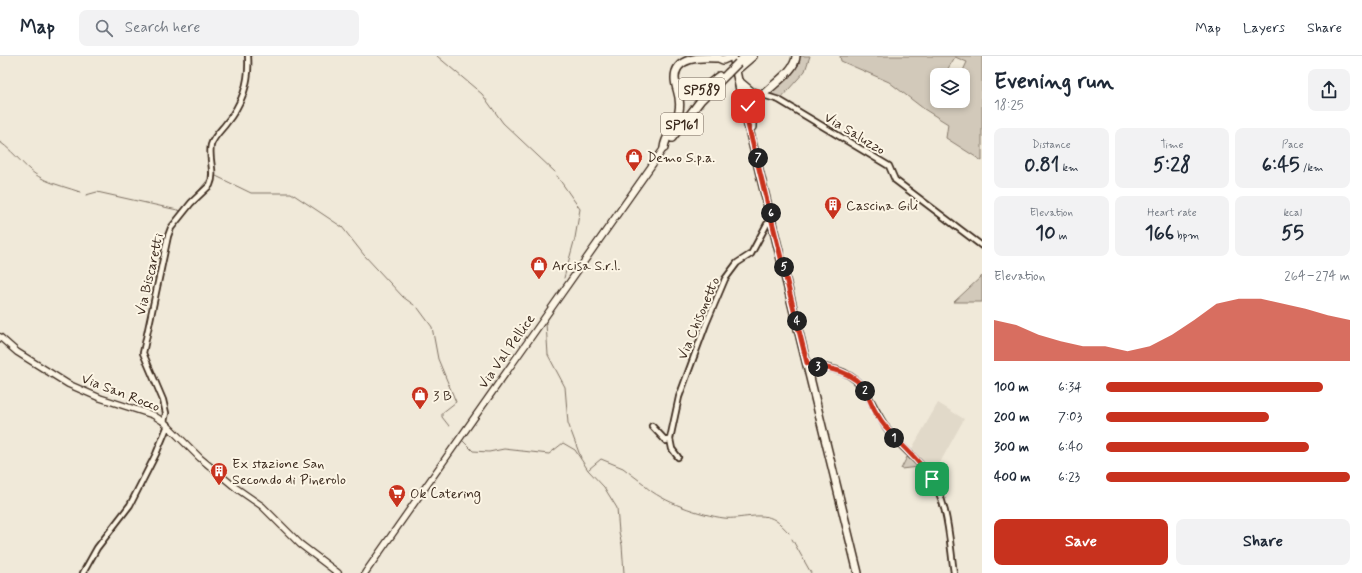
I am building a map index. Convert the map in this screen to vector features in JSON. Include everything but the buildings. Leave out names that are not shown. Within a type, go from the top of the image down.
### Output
[{"type":"main road","name":"SP589","points":[[728,73],[695,93],[687,93],[681,90],[676,84],[675,79],[676,72],[682,64],[699,56],[736,62],[753,56]]},
{"type":"main road","name":"SP161","points":[[664,148],[701,100],[728,73],[736,62],[744,56]]},
{"type":"main road","name":"SP589","points":[[756,153],[752,130],[752,117],[756,104],[760,95],[792,67],[796,56]]},
{"type":"main road","name":"SP589","points":[[718,58],[736,62]]},
{"type":"main road","name":"SP589","points":[[736,62],[743,104],[773,221],[857,573]]},
{"type":"main road","points":[[739,80],[744,88],[760,95]]},
{"type":"main road","points":[[664,148],[665,142],[679,113],[680,102],[676,84]]},
{"type":"main road","points":[[756,104],[748,106],[743,104],[746,100],[760,95]]},
{"type":"street","name":"Via Biscaretti","points":[[166,424],[166,413],[163,400],[143,353],[168,236],[175,223],[210,185],[213,179],[211,146],[215,137],[242,101],[248,80],[248,56]]},
{"type":"street","name":"Via Saluzzo","points":[[760,95],[779,100],[889,166],[895,180],[982,246]]},
{"type":"street","name":"Via Val Pellice","points":[[366,571],[664,148]]},
{"type":"street","name":"Via Chisonetto","points":[[670,439],[679,397],[706,324],[726,279],[737,263],[751,254],[768,224],[773,221]]},
{"type":"street","name":"Via San Rocco","points":[[0,337],[16,352],[68,384],[100,398],[153,415],[166,424],[200,458],[230,483],[262,506],[300,544],[339,572]]},
{"type":"street","points":[[807,363],[843,371],[856,380],[865,390],[876,412],[890,433],[927,472],[938,489],[944,503],[954,573]]},
{"type":"street","points":[[83,573],[97,548],[130,505],[156,454],[166,424]]},
{"type":"street","points":[[652,426],[666,441],[670,439],[672,449],[678,457]]},
{"type":"street","name":"SP161","points":[[360,573],[366,571]]},
{"type":"shaded area","points":[[800,56],[810,56],[805,71],[780,99],[770,92],[798,66]]},
{"type":"shaded area","points":[[840,56],[982,56],[982,161],[946,138],[948,124],[924,109],[889,82],[841,61]]},
{"type":"shaded area","points":[[982,276],[982,302],[954,302]]},
{"type":"shaded area","points":[[938,403],[964,419],[937,468],[928,469],[910,452]]},
{"type":"shaded area","points":[[907,457],[918,467],[901,469]]},
{"type":"waterway","points":[[437,56],[482,94],[503,123],[555,172]]},
{"type":"waterway","points":[[0,142],[39,177],[80,192]]},
{"type":"waterway","points":[[216,176],[251,193],[291,193],[342,227],[364,255],[403,297],[414,305]]},
{"type":"waterway","points":[[557,176],[580,209],[575,238],[564,278]]},
{"type":"waterway","points":[[86,195],[97,192],[182,211],[210,177]]},
{"type":"waterway","points":[[418,308],[432,327],[438,359],[456,402],[442,413],[442,417],[449,426]]},
{"type":"waterway","points":[[546,323],[548,355],[565,387],[568,423],[581,458]]},
{"type":"waterway","points":[[463,441],[473,451],[489,452],[504,449],[549,454],[563,443],[575,450],[588,470],[604,487],[617,508],[624,573]]},
{"type":"waterway","points":[[589,469],[601,459],[623,468],[644,484]]},
{"type":"waterway","points":[[645,486],[652,492],[671,502],[704,514],[724,518],[757,516],[769,517],[779,523],[789,533]]},
{"type":"waterway","points":[[792,539],[811,573]]},
{"type":"place","name":"Demo S.p.a.","points":[[634,172]]},
{"type":"place","name":"Cascina Gili","points":[[833,220]]},
{"type":"place","name":"Arcisa S.r.l.","points":[[539,280]]},
{"type":"place","name":"3 B","points":[[420,410]]},
{"type":"place","name":"Ex stazione San Secondo di Pinerolo","points":[[219,486]]},
{"type":"place","name":"Ok Catering","points":[[397,508]]},
{"type":"route","points":[[748,106],[743,104],[807,363],[819,367],[843,371],[862,385],[876,412],[890,433],[932,479]]}]
